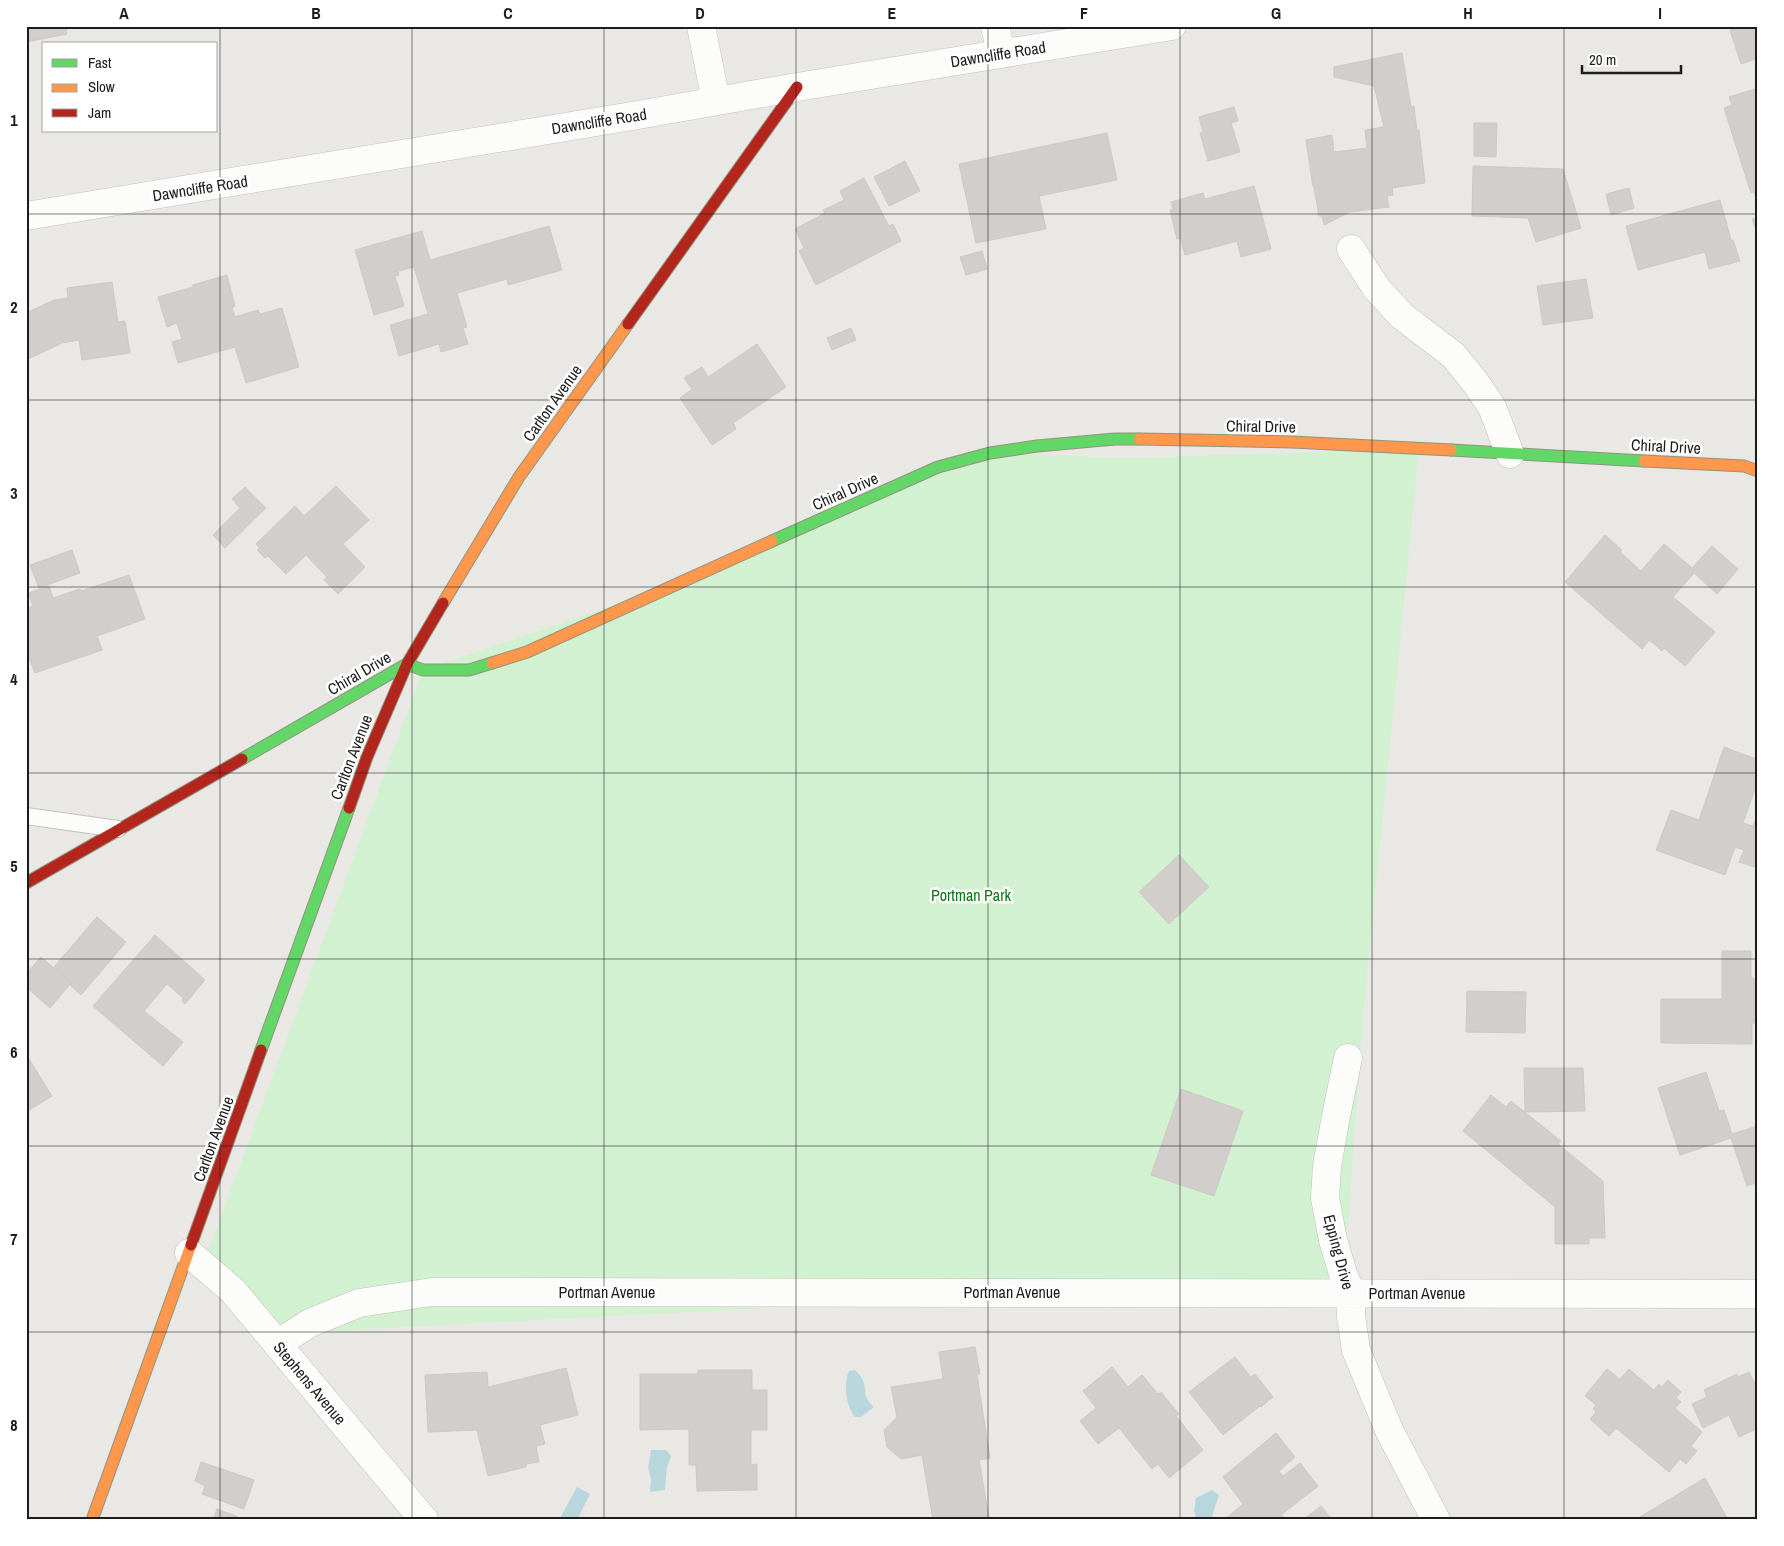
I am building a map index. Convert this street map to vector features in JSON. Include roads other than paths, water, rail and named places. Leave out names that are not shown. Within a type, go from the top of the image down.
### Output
[{"type":"street","points":[[701,26],[716,101]]},
{"type":"street","points":[[995,26],[1001,54]]},
{"type":"street","name":"Dawncliffe Road","points":[[26,216],[1172,26]]},
{"type":"street","name":"Carlton Avenue","points":[[92,1520],[367,757],[406,664],[519,477],[796,87]]},
{"type":"street","points":[[1351,249],[1377,289],[1402,316],[1453,355],[1475,382],[1492,406],[1510,454]]},
{"type":"street","name":"Chiral Drive","points":[[26,883],[406,664],[423,670],[469,670],[527,652],[665,588],[929,471],[990,453],[1037,446],[1115,439],[1292,442],[1744,466],[1758,471]]},
{"type":"street","name":"Epping Drive","points":[[1348,1058],[1327,1166],[1325,1198],[1333,1240],[1344,1277],[1351,1292],[1351,1316],[1356,1350],[1389,1430],[1436,1520]]},
{"type":"street","name":"Stephens Avenue","points":[[189,1253],[233,1292],[424,1520]]},
{"type":"street","name":"Portman Avenue","points":[[278,1344],[310,1324],[359,1303],[432,1292],[1758,1294]]},
{"type":"lane","points":[[26,816],[120,829]]},
{"type":"water","points":[[855,1370],[862,1378],[866,1396],[874,1407],[861,1417],[855,1417],[849,1407],[846,1395],[849,1371]]},
{"type":"water","points":[[651,1450],[666,1450],[671,1456],[667,1467],[665,1490],[650,1492],[651,1480],[648,1468]]},
{"type":"water","points":[[577,1487],[590,1494],[577,1520],[559,1520]]},
{"type":"water","points":[[1212,1490],[1219,1495],[1212,1516],[1213,1520],[1196,1520],[1194,1510],[1196,1498]]},
{"type":"park label","name":"Portman Park","points":[[971,895]]}]
